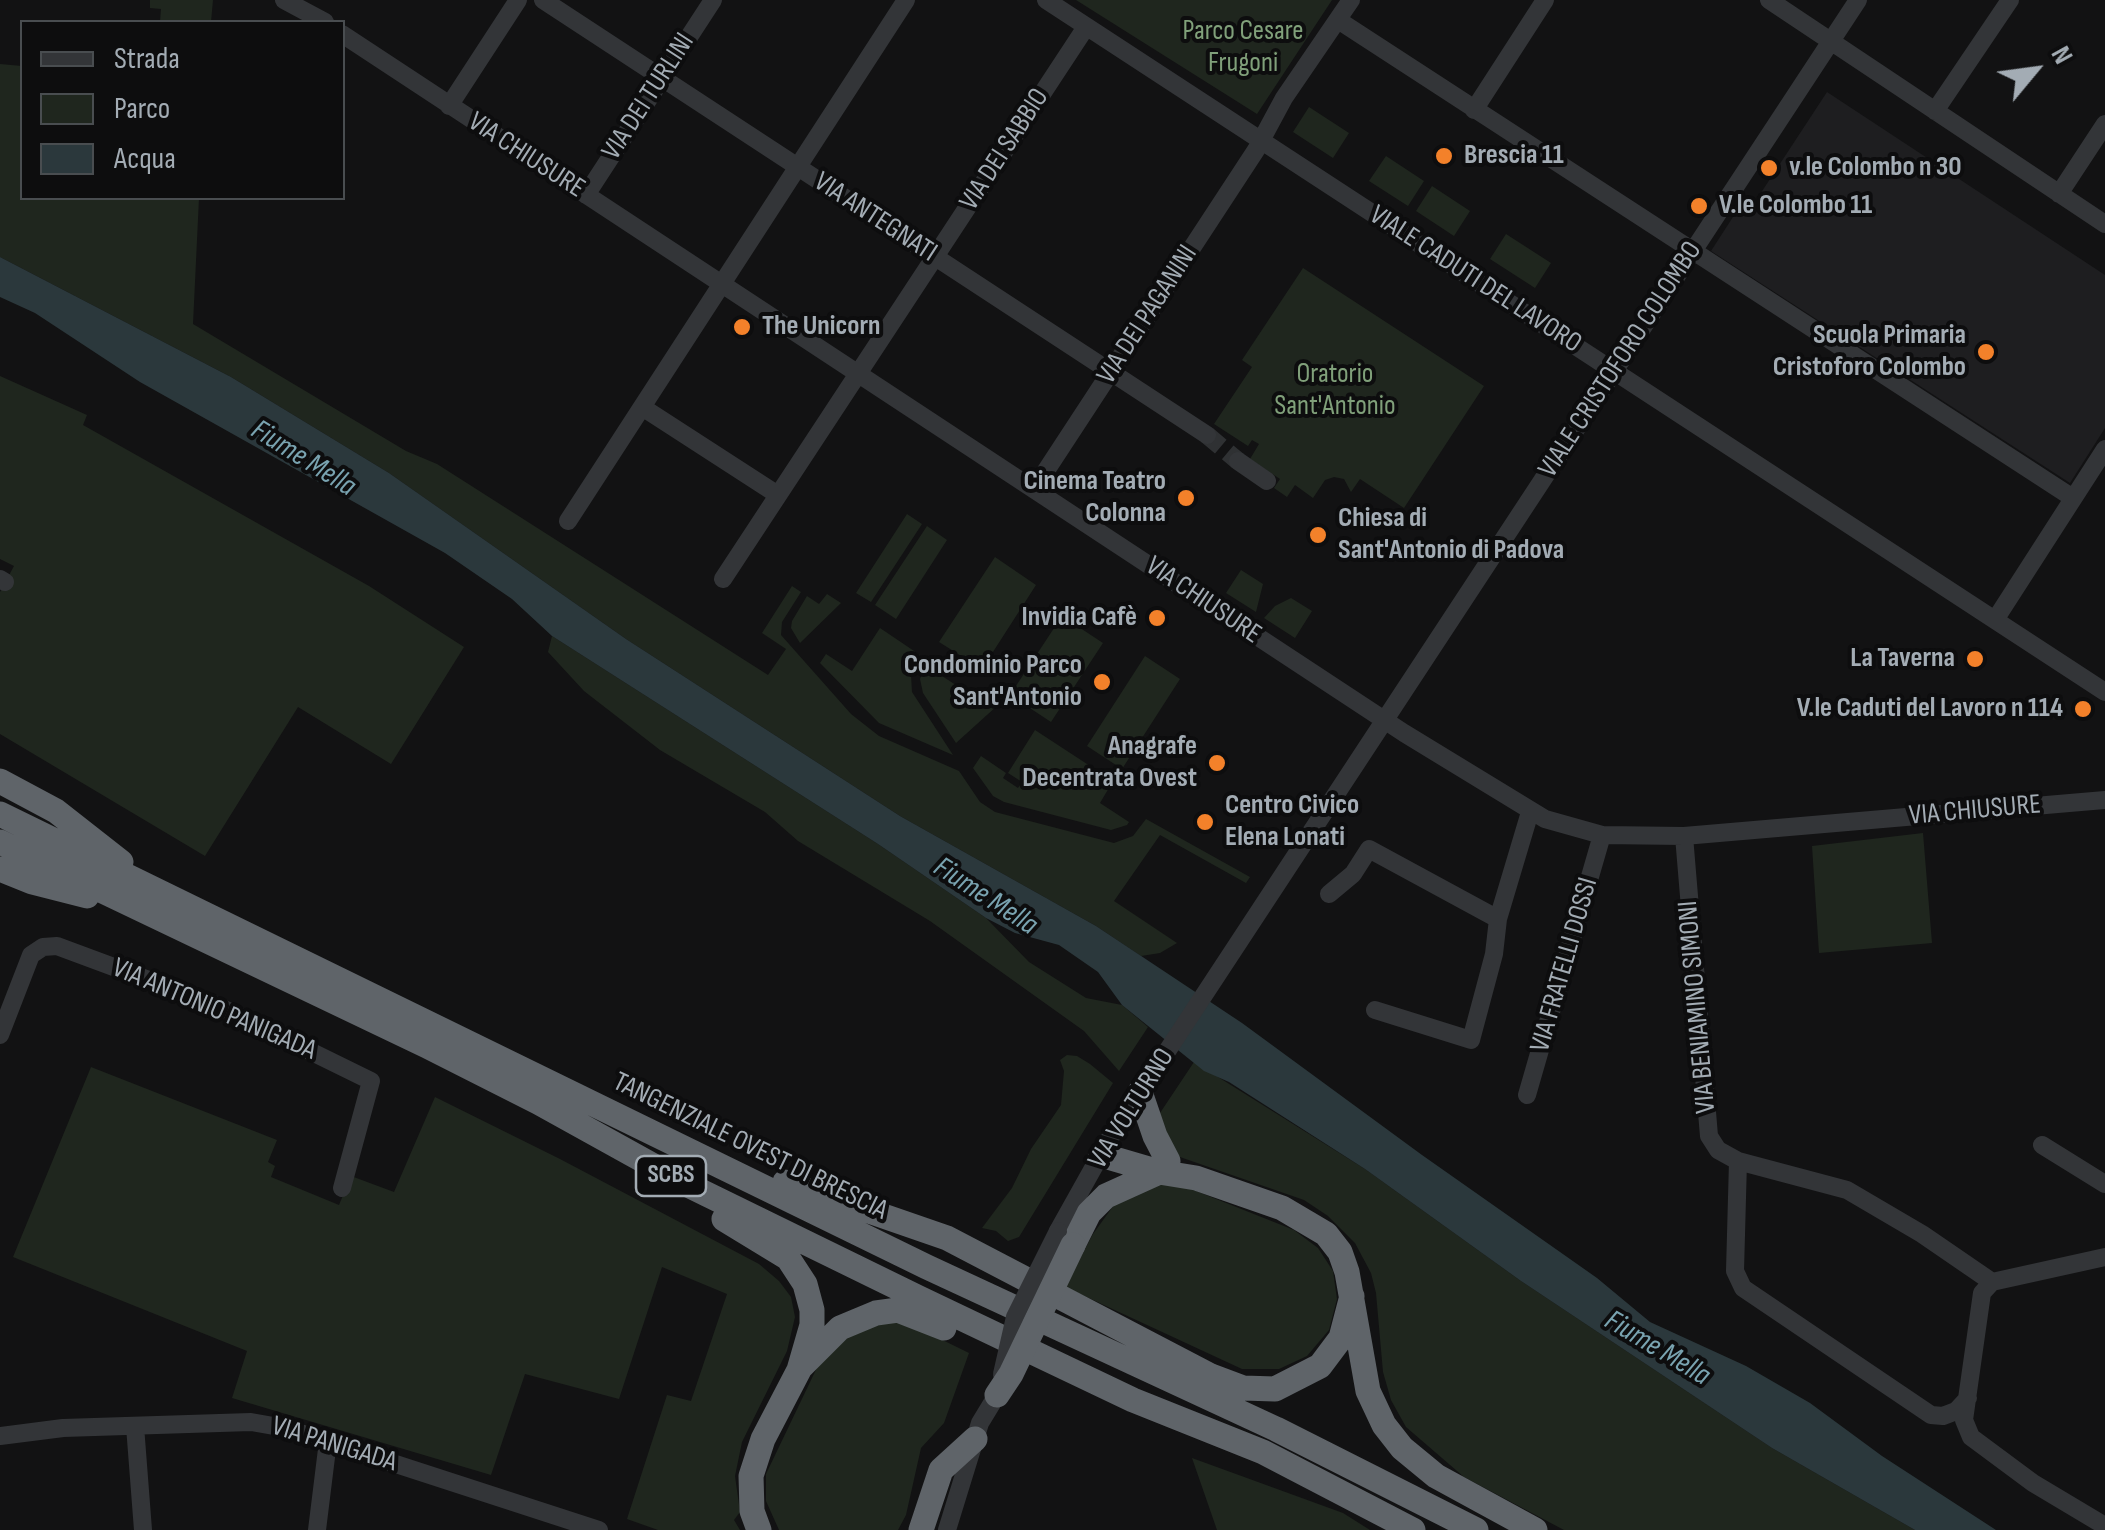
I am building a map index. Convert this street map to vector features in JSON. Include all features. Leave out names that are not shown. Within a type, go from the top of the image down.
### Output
[{"type":"highway","points":[[0,781],[56,812],[153,902]]},
{"type":"highway","name":"TANGENZIALE OVEST DI BRESCIA","points":[[0,814],[153,902],[538,1102],[686,1184],[1132,1400],[1263,1452],[1413,1530]]},
{"type":"highway","name":"TANGENZIALE OVEST DI BRESCIA","points":[[0,842],[153,902],[715,1162],[944,1275],[1276,1429],[1476,1530]]},
{"type":"highway","points":[[0,869],[32,882],[153,902]]},
{"type":"highway","points":[[1141,1090],[1164,1167]]},
{"type":"highway","points":[[538,1102],[606,1152],[778,1250],[788,1258],[804,1284],[812,1325],[799,1370],[764,1439],[751,1476],[752,1511],[759,1530]]},
{"type":"highway","points":[[1105,1147],[1282,1208],[1326,1234],[1340,1252],[1352,1296],[1368,1391],[1376,1411],[1402,1448],[1436,1476],[1535,1530]]},
{"type":"highway","points":[[715,1162],[947,1238],[1210,1376],[1244,1388],[1274,1389],[1320,1366],[1341,1338],[1352,1296]]},
{"type":"highway","points":[[997,1395],[1012,1374],[1066,1238],[1106,1196],[1164,1167]]},
{"type":"highway","points":[[799,1370],[840,1328],[858,1318],[898,1310],[1196,1442],[1263,1452]]},
{"type":"highway","points":[[921,1530],[941,1470],[975,1438]]},
{"type":"street","points":[[284,0],[320,20]]},
{"type":"street","points":[[449,106],[518,0]]},
{"type":"street","name":"VIA ANTEGNATI","points":[[542,0],[1207,434]]},
{"type":"street","name":"VIA DEI TURLINI","points":[[586,195],[713,0]]},
{"type":"street","points":[[568,521],[906,0]]},
{"type":"street","name":"VIALE CADUTI DEL LAVORO","points":[[1046,0],[2105,692]]},
{"type":"street","name":"VIA DEI PAGANINI","points":[[1034,488],[1351,0]]},
{"type":"street","points":[[1474,110],[1545,0]]},
{"type":"street","points":[[1769,0],[2105,224]]},
{"type":"street","name":"VIALE CRISTOFORO COLOMBO","points":[[1387,721],[1858,0]]},
{"type":"street","points":[[1935,111],[2010,0]]},
{"type":"street","points":[[1338,20],[2073,498]]},
{"type":"street","name":"VIA DEI SABBIO","points":[[722,579],[1086,26]]},
{"type":"street","name":"VIA CHIUSURE","points":[[345,36],[1530,812],[1602,835],[1684,836],[2105,800]]},
{"type":"street","points":[[2060,194],[2105,124]]},
{"type":"street","points":[[642,407],[778,495]]},
{"type":"street","points":[[1994,620],[2105,449]]},
{"type":"street","points":[[1238,461],[1268,481]]},
{"type":"street","name":"VIA VOLTURNO","points":[[1066,1238],[1105,1147],[1387,721]]},
{"type":"street","points":[[1375,1010],[1471,1040],[1494,954],[1498,919],[1530,812]]},
{"type":"street","name":"VIA FRATELLI DOSSI","points":[[1527,1096],[1602,835]]},
{"type":"street","name":"VIA BENIAMINO SIMONI","points":[[1684,836],[1709,1136],[1718,1150],[1738,1161]]},
{"type":"street","points":[[1328,894],[1353,874],[1368,850],[1498,919]]},
{"type":"street","name":"VIA ANTONIO PANIGADA","points":[[0,1035],[31,955],[42,947],[57,946],[216,1005],[371,1081],[342,1188]]},
{"type":"street","points":[[2042,1146],[2105,1184]]},
{"type":"street","points":[[1968,1397],[1956,1411],[1944,1416],[1931,1415],[1742,1288],[1735,1270],[1738,1161],[1847,1190],[1922,1234],[1992,1282]]},
{"type":"street","points":[[2105,1257],[1992,1282],[1982,1294],[1964,1420],[1972,1438],[2032,1483],[2105,1526]]},
{"type":"street","points":[[947,1530],[975,1438],[997,1395]]},
{"type":"street","name":"VIA PANIGADA","points":[[0,1436],[63,1428],[251,1422],[328,1441],[599,1530]]},
{"type":"street","points":[[135,1426],[142,1530]]},
{"type":"street","points":[[317,1530],[328,1441]]},
{"type":"shaded area","name":"Scuola Primaria Cristoforo Colombo","points":[[1827,92],[2105,275],[2105,428],[2070,483],[1711,251],[1742,203],[1751,208]]},
{"type":"green space","points":[[150,0],[213,0],[211,20],[160,20],[161,9],[150,8]]},
{"type":"green space","name":"Parco Cesare Frugoni","points":[[1076,0],[1332,0],[1257,114]]},
{"type":"green space","points":[[0,64],[20,66],[20,200],[199,200],[193,324],[406,451],[437,464],[768,675],[786,649],[762,633],[792,586],[801,592],[782,622],[781,635],[851,714],[879,736],[959,771],[980,802],[995,812],[1114,843],[1133,836],[1146,819],[1250,877],[1246,883],[1160,835],[1114,901],[1177,943],[1160,953],[1141,956],[1096,926],[900,816],[626,639],[389,473],[231,377],[0,257]]},
{"type":"green space","points":[[1309,107],[1349,133],[1333,158],[1293,132]]},
{"type":"green space","points":[[1386,156],[1424,181],[1408,206],[1369,181]]},
{"type":"green space","points":[[1432,186],[1470,211],[1454,236],[1416,211]]},
{"type":"green space","points":[[1506,234],[1551,263],[1535,288],[1490,259]]},
{"type":"green space","name":"Oratorio Sant'Antonio","points":[[1303,268],[1484,386],[1404,508],[1360,479],[1351,492],[1344,479],[1334,477],[1325,480],[1313,498],[1295,485],[1287,497],[1274,488],[1280,479],[1250,459],[1259,444],[1252,440],[1248,446],[1214,424],[1252,367],[1242,360]]},
{"type":"green space","points":[[0,376],[87,415],[83,425],[369,586],[464,647],[391,764],[298,707],[205,856],[0,734],[0,592],[14,566],[0,559]]},
{"type":"green space","points":[[907,514],[922,524],[871,602],[856,593]]},
{"type":"green space","points":[[927,526],[947,540],[896,619],[875,605]]},
{"type":"green space","points":[[995,557],[1036,585],[982,669],[939,642]]},
{"type":"green space","points":[[1241,570],[1263,584],[1256,612],[1226,593]]},
{"type":"green space","points":[[827,594],[841,603],[800,643],[791,628],[792,621],[807,596],[819,604]]},
{"type":"green space","points":[[1291,598],[1312,611],[1295,638],[1264,618],[1275,606]]},
{"type":"green space","points":[[1062,616],[1103,643],[1051,722],[1010,695]]},
{"type":"green space","points":[[880,628],[920,655],[911,675],[912,692],[953,755],[879,723],[820,663],[826,654],[852,671]]},
{"type":"green space","points":[[552,636],[878,844],[986,918],[1029,962],[1086,998],[1122,1005],[1148,1027],[1119,1071],[1084,1031],[930,921],[798,841],[765,812],[660,750],[584,691],[548,652]]},
{"type":"green space","points":[[1145,656],[1180,679],[1122,769],[1087,746]]},
{"type":"green space","points":[[925,665],[979,700],[982,695],[998,705],[956,743],[923,693],[920,679]]},
{"type":"green space","points":[[1035,730],[1113,781],[1100,803],[1129,822],[1127,825],[1111,830],[993,796],[973,768],[981,756],[1006,773],[1003,778],[1018,788],[1022,782],[1008,773]]},
{"type":"green space","points":[[1923,833],[1932,943],[1819,953],[1812,846]]},
{"type":"green space","points":[[1067,1055],[1077,1056],[1113,1083],[1019,1237],[1008,1241],[996,1231],[982,1228],[1012,1188],[1031,1149],[1061,1105],[1064,1071],[1060,1060]]},
{"type":"green space","points":[[1194,1062],[1365,1169],[1521,1281],[1772,1448],[1915,1530],[1564,1530],[1464,1477],[1406,1427],[1391,1400],[1383,1372],[1376,1293],[1371,1273],[1355,1243],[1328,1216],[1304,1200],[1177,1156],[1156,1119]]},
{"type":"green space","points":[[91,1067],[277,1140],[268,1162],[275,1166],[271,1177],[339,1205],[351,1176],[394,1192],[435,1097],[759,1264],[791,1297],[795,1317],[787,1351],[742,1442],[735,1476],[740,1512],[734,1520],[740,1530],[658,1530],[627,1519],[667,1395],[691,1401],[727,1294],[662,1267],[619,1399],[525,1374],[491,1475],[232,1398],[247,1351],[13,1257]]},
{"type":"green space","points":[[1153,1185],[1186,1187],[1294,1230],[1318,1248],[1333,1271],[1337,1299],[1329,1330],[1307,1356],[1279,1369],[1242,1369],[1065,1287],[1093,1234],[1114,1205]]},
{"type":"green space","points":[[904,1321],[969,1353],[944,1423],[921,1448],[906,1515],[898,1530],[779,1530],[766,1501],[766,1474],[823,1355],[859,1326]]},
{"type":"green space","points":[[1192,1458],[1343,1513],[1370,1530],[1217,1530]]},
{"type":"water","name":"Fiume Mella","points":[[0,257],[231,377],[389,473],[626,639],[900,816],[1096,926],[1242,1023],[1597,1278],[1650,1322],[1746,1366],[1810,1403],[1882,1456],[1996,1530],[1915,1530],[1772,1448],[1521,1281],[1365,1169],[1229,1082],[1204,1071],[1122,1005],[1098,972],[1059,945],[1015,933],[986,918],[878,844],[552,636],[512,599],[445,553],[140,382],[35,313],[0,297]]},
{"type":"tunnel","points":[[1207,435],[1238,461]]},
{"type":"place","name":"Brescia 11","points":[[1444,156]]},
{"type":"place","name":"v.le Colombo n 30","points":[[1769,168]]},
{"type":"place","name":"V.le Colombo 11","points":[[1699,206]]},
{"type":"place","name":"The Unicorn","points":[[742,327]]},
{"type":"place","name":"Scuola Primaria Cristoforo Colombo","points":[[1986,352]]},
{"type":"place","name":"Cinema Teatro Colonna","points":[[1186,498]]},
{"type":"place","name":"Chiesa di Sant'Antonio di Padova","points":[[1318,535]]},
{"type":"place","name":"Invidia Cafè","points":[[1157,618]]},
{"type":"place","name":"La Taverna","points":[[1975,659]]},
{"type":"place","name":"Condominio Parco Sant'Antonio","points":[[1102,682]]},
{"type":"place","name":"V.le Caduti del Lavoro n 114","points":[[2083,709]]},
{"type":"place","name":"Anagrafe Decentrata Ovest","points":[[1217,763]]},
{"type":"place","name":"Centro Civico Elena Lonati","points":[[1205,822]]}]
